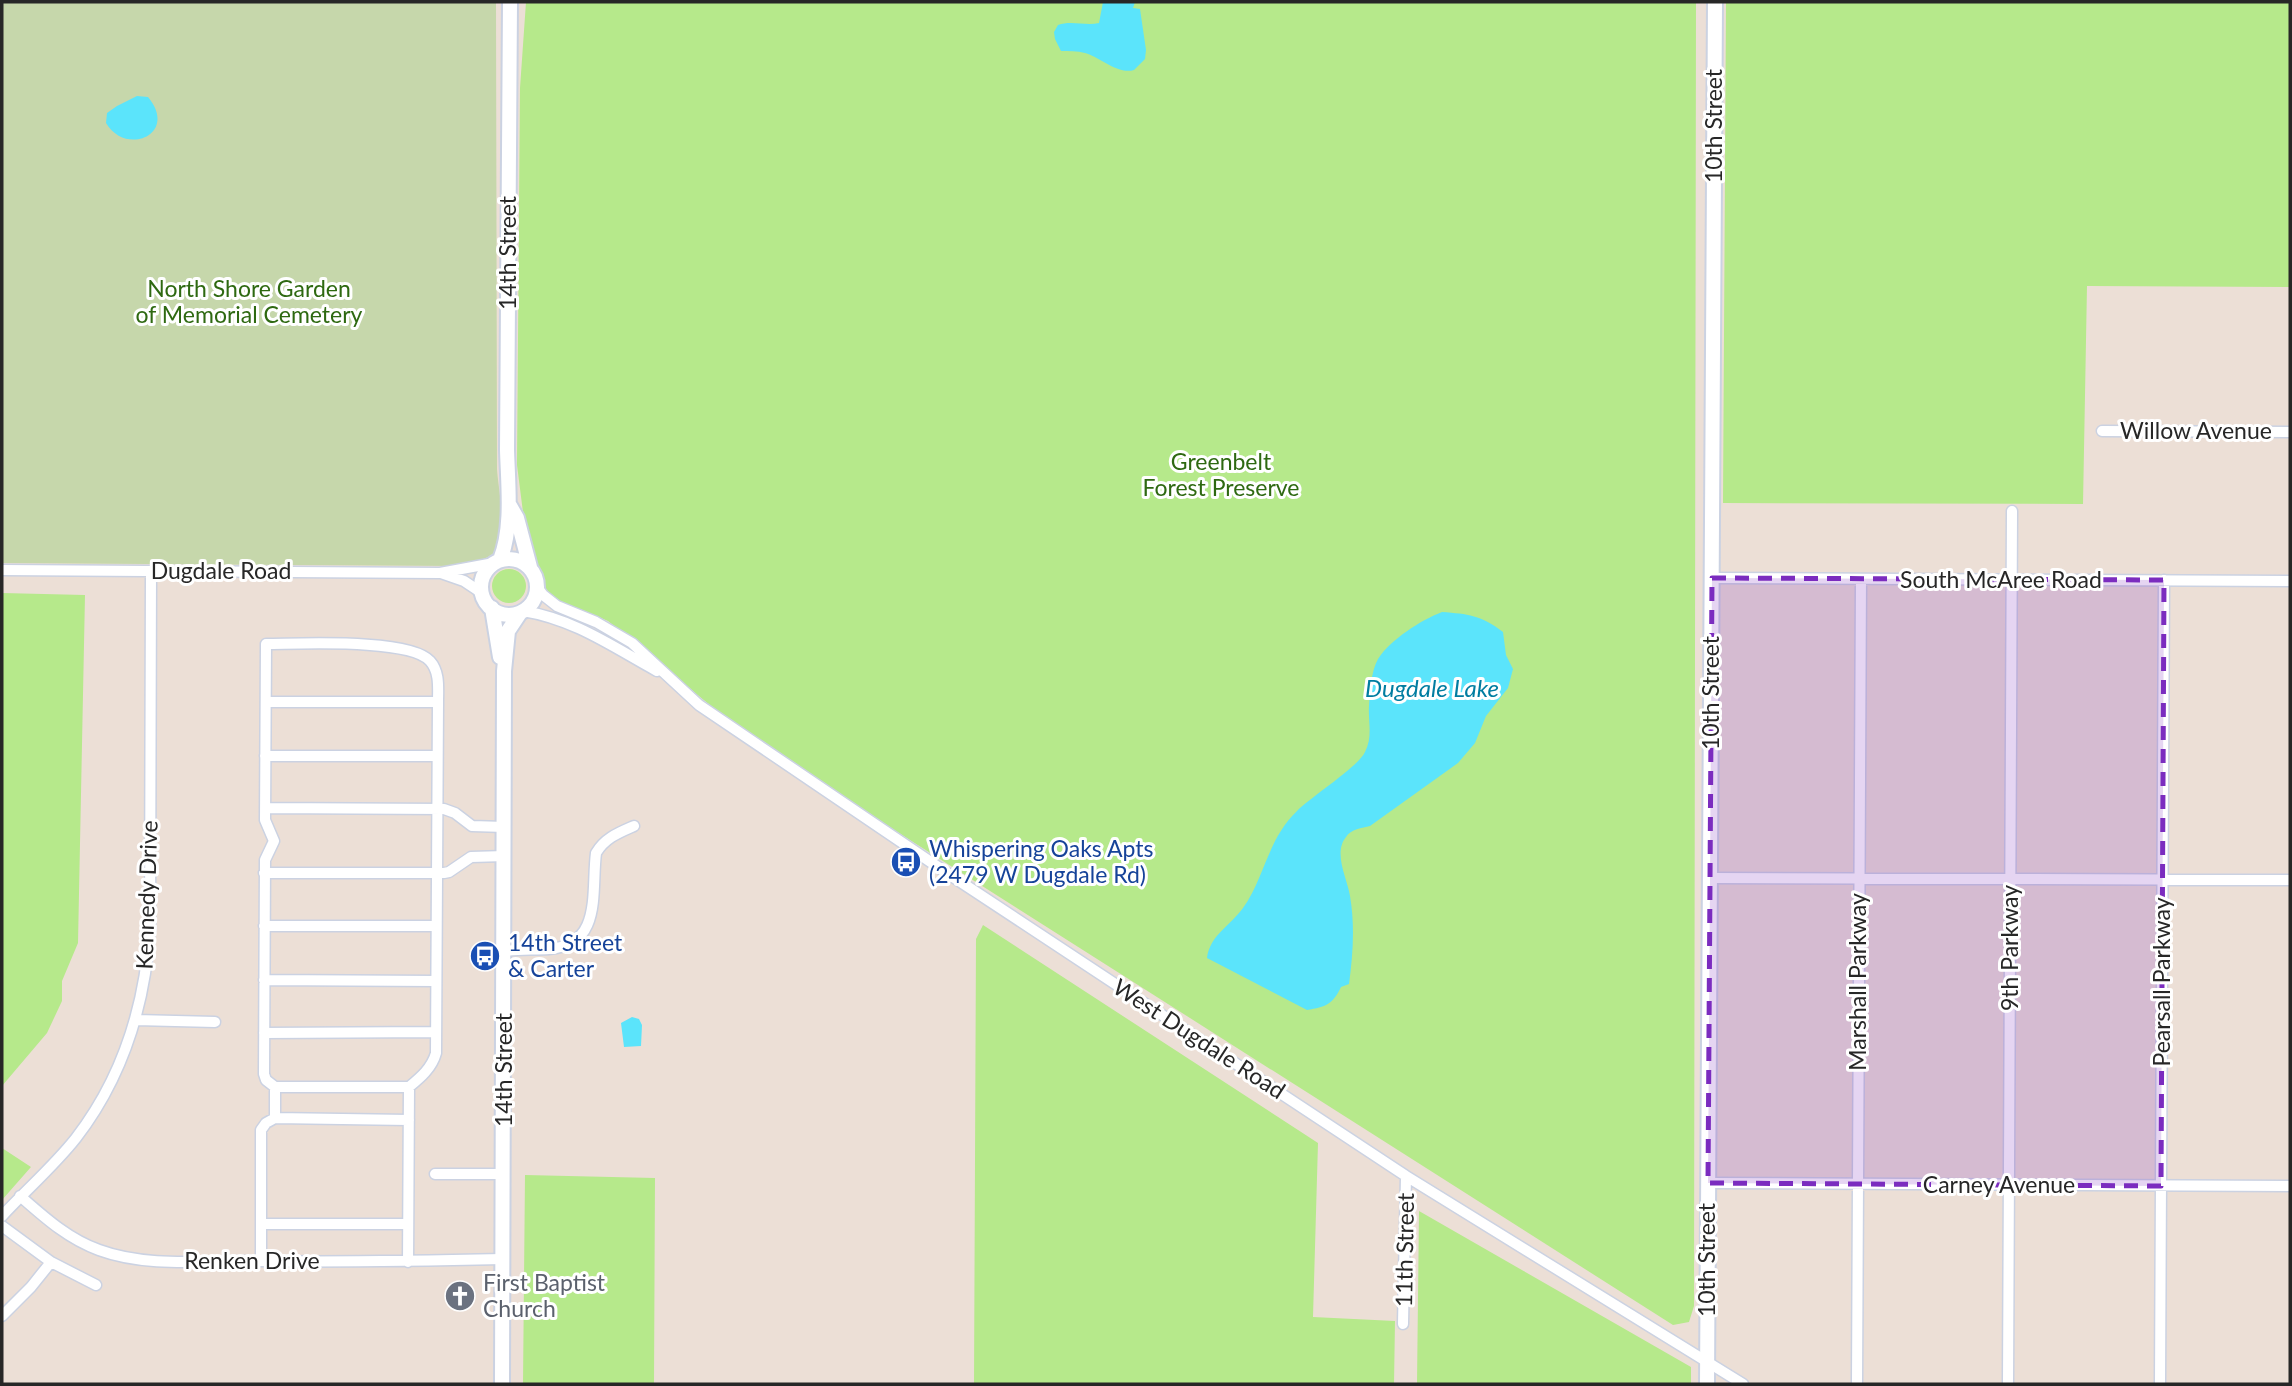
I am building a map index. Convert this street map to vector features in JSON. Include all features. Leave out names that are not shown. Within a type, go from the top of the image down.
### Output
[{"type":"street","name":"14th Street","points":[[497,562],[506,542],[509,504],[507,450],[510,2]]},
{"type":"street","name":"10th Street","points":[[1707,1384],[1715,2]]},
{"type":"street","name":"Willow Avenue","points":[[2102,431],[2290,432]]},
{"type":"street","name":"14th Street","points":[[509,504],[517,518],[530,567]]},
{"type":"street","name":"9th Parkway","points":[[2008,1384],[2012,511]]},
{"type":"street","points":[[440,573],[516,559],[530,567],[537,587],[557,606],[596,622],[632,643],[666,676]]},
{"type":"street","points":[[482,593],[483,576],[497,562]]},
{"type":"street","name":"Dugdale Road","points":[[2,570],[440,573]]},
{"type":"street","name":"Kennedy Drive","points":[[2,1216],[75,1140],[97,1108],[136,1020],[148,965],[150,929],[150,571]]},
{"type":"street","points":[[440,573],[464,581],[482,593],[492,608],[505,614],[521,612],[545,615],[582,628],[666,676]]},
{"type":"street","name":"South McAree Road","points":[[1712,578],[2290,581]]},
{"type":"street","name":"Marshall Parkway","points":[[1857,1384],[1861,579]]},
{"type":"street","name":"Pearsall Parkway","points":[[2160,1384],[2164,580]]},
{"type":"street","points":[[521,612],[533,602],[537,587]]},
{"type":"street","name":"14th Street","points":[[492,608],[504,671]]},
{"type":"street","name":"14th Street","points":[[502,1384],[504,671],[508,631],[521,612]]},
{"type":"street","points":[[266,644],[383,646],[412,650],[429,660],[435,668],[438,677],[436,1032],[434,1061],[409,1087],[275,1087],[266,1080],[264,873],[265,860],[274,841],[266,824],[265,808],[266,702],[266,644]]},
{"type":"street","name":"West Dugdale Road","points":[[666,676],[699,705],[829,793],[1406,1176],[1743,1384]]},
{"type":"street","points":[[266,702],[438,702]]},
{"type":"street","points":[[265,756],[437,756]]},
{"type":"street","points":[[265,808],[437,809],[455,813],[472,826],[505,827]]},
{"type":"street","points":[[505,951],[550,949],[578,939],[590,921],[596,853],[610,836],[634,826]]},
{"type":"street","points":[[264,873],[436,874],[449,872],[471,857],[505,856]]},
{"type":"street","points":[[1710,878],[2290,880]]},
{"type":"street","points":[[264,926],[436,926]]},
{"type":"street","points":[[264,979],[436,981]]},
{"type":"street","points":[[136,1020],[215,1022]]},
{"type":"street","points":[[264,1033],[436,1032]]},
{"type":"street","points":[[275,1087],[275,1118]]},
{"type":"street","points":[[408,1262],[409,1087]]},
{"type":"street","points":[[261,1261],[261,1130],[266,1123],[275,1118],[409,1120]]},
{"type":"street","points":[[435,1174],[503,1174]]},
{"type":"street","name":"11th Street","points":[[1404,1324],[1406,1176]]},
{"type":"street","name":"Carney Avenue","points":[[1708,1183],[2290,1186]]},
{"type":"street","name":"Renken Drive","points":[[20,1196],[78,1241],[128,1258],[408,1262],[503,1259]]},
{"type":"street","points":[[261,1224],[408,1224]]},
{"type":"street","points":[[2,1226],[51,1262],[96,1285]]},
{"type":"street","points":[[2,1317],[51,1262]]},
{"type":"highlighted area","points":[[1712,578],[2164,580],[2161,1186],[1708,1183]]},
{"type":"green space","name":"North Shore Garden of Memorial Cemetery","points":[[2,2],[496,2],[497,469],[502,525],[499,545],[492,555],[459,566],[2,563]]},
{"type":"green space","name":"Greenbelt Forest Preserve","points":[[526,2],[1696,2],[1694,1306],[1689,1322],[1673,1325],[751,739],[608,621],[550,597],[542,583],[526,536],[517,465],[520,88]]},
{"type":"green space","points":[[1726,2],[2290,2],[2290,287],[2087,286],[2083,504],[1723,503]]},
{"type":"green space","points":[[509,569],[521,574],[526,586],[521,598],[509,603],[497,598],[492,586],[497,574]]},
{"type":"green space","points":[[2,593],[85,595],[78,943],[62,981],[62,1001],[47,1033],[2,1086]]},
{"type":"green space","points":[[983,925],[1318,1143],[1313,1317],[1395,1321],[1394,1384],[974,1384],[976,939]]},
{"type":"green space","points":[[2,1148],[31,1167],[2,1200]]},
{"type":"green space","points":[[525,1175],[655,1178],[654,1384],[523,1384]]},
{"type":"green space","points":[[1419,1211],[1691,1367],[1691,1384],[1417,1384]]},
{"type":"water","points":[[1103,2],[1135,2],[1133,8],[1140,9],[1146,50],[1145,59],[1134,70],[1115,68],[1085,53],[1061,51],[1055,39],[1054,32],[1058,25],[1099,23]]},
{"type":"water","points":[[137,96],[148,97],[156,110],[157,121],[154,130],[146,137],[125,138],[115,133],[106,123],[107,113]]},
{"type":"water","name":"Dugdale Lake","points":[[1442,612],[1474,616],[1503,632],[1506,655],[1513,669],[1508,688],[1486,716],[1475,743],[1458,763],[1370,826],[1348,834],[1342,843],[1342,866],[1353,918],[1349,984],[1341,987],[1328,1004],[1307,1010],[1207,958],[1209,950],[1216,937],[1243,908],[1287,822],[1354,765],[1365,752],[1370,735],[1371,682],[1378,659],[1407,631]]},
{"type":"water","points":[[632,1017],[639,1019],[642,1025],[641,1046],[624,1047],[621,1023]]},
{"type":"place","name":"Whispering Oaks Apts (2479 W Dugdale Rd)","points":[[906,862]]},
{"type":"place","name":"14th Street & Carter","points":[[485,956]]},
{"type":"place","name":"First Baptist Church","points":[[460,1296]]}]
